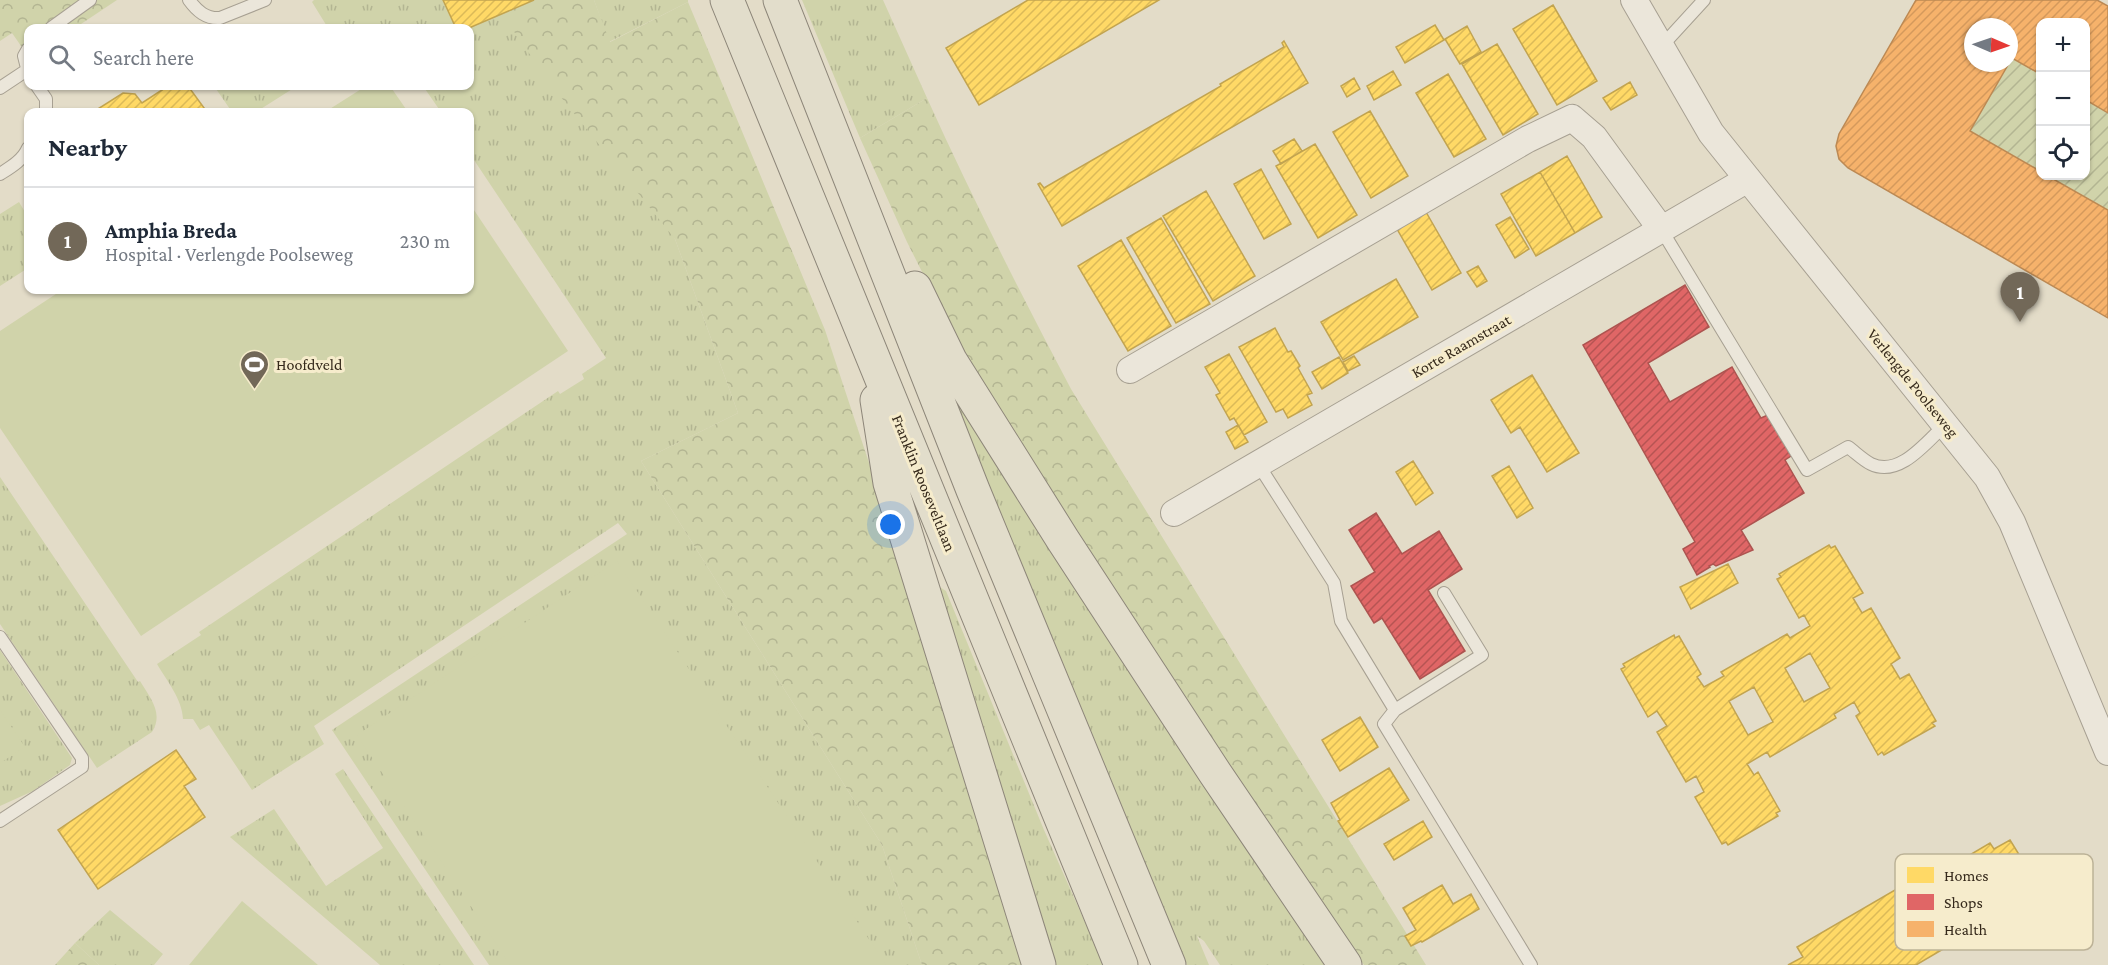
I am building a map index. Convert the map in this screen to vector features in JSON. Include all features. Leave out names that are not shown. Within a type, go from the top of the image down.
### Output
[{"type":"main road","name":"Franklin Rooseveltlaan","points":[[727,0],[1121,965]]},
{"type":"main road","points":[[780,0],[973,490],[1169,965]]},
{"type":"main road","points":[[819,96],[950,360],[1118,627],[1344,965]]},
{"type":"main road","points":[[868,345],[890,483],[1039,965]]},
{"type":"street","name":"Verlengde Poolseweg","points":[[1634,0],[1660,48],[1712,133],[1987,477],[2008,514],[2108,752]]},
{"type":"street","points":[[1130,370],[1528,139],[1572,118],[1594,137],[1661,229]]},
{"type":"street","name":"Korte Raamstraat","points":[[1174,513],[1748,179]]},
{"type":"lane","points":[[57,24],[90,0]]},
{"type":"lane","points":[[189,0],[202,15],[219,18],[265,0]]},
{"type":"lane","points":[[1660,48],[1704,0]]},
{"type":"lane","points":[[0,88],[24,73]]},
{"type":"lane","points":[[40,90],[46,99],[46,108]]},
{"type":"lane","points":[[0,174],[24,155]]},
{"type":"lane","points":[[1661,229],[1807,470],[1848,447],[1871,464],[1887,468],[1902,464],[1946,423]]},
{"type":"lane","points":[[1258,464],[1334,583],[1341,621],[1395,710]]},
{"type":"lane","points":[[1444,593],[1482,655],[1395,710],[1384,724],[1532,965]]},
{"type":"lane","points":[[0,637],[82,758],[82,767],[0,821]]},
{"type":"green space","points":[[0,0],[117,0],[81,24],[24,24],[24,50],[12,33],[0,41]]},
{"type":"green space","points":[[314,0],[443,0],[454,24],[326,24],[312,2]]},
{"type":"green space","points":[[534,0],[565,0],[675,239],[738,413],[641,461],[882,845],[922,965],[489,965],[332,730],[627,534],[618,523],[314,726],[324,744],[252,790],[209,725],[200,730],[193,719],[183,719],[177,697],[157,664],[201,635],[199,632],[558,391],[560,394],[584,379],[582,374],[606,358],[474,160],[474,108],[438,108],[426,90],[474,90],[474,26]]},
{"type":"green space","points":[[553,0],[594,0],[610,42],[688,2],[825,330],[877,487],[1022,965],[922,965],[882,845],[641,461],[738,413],[675,239],[552,86],[508,23]]},
{"type":"green space","points":[[594,0],[688,0],[688,2],[609,42]]},
{"type":"green space","points":[[802,0],[883,0],[927,98],[860,138]]},
{"type":"green space","points":[[2018,61],[2036,72],[2036,169],[1970,131],[2004,72],[2018,72]]},
{"type":"green space","points":[[217,90],[291,90],[262,108],[229,108]]},
{"type":"green space","points":[[360,90],[393,90],[405,108],[331,108]]},
{"type":"green space","points":[[927,98],[997,245],[1071,389],[1426,965],[1364,965],[1225,766],[964,355],[907,242],[860,138]]},
{"type":"green space","points":[[2090,102],[2108,113],[2108,210],[2055,180],[2090,180]]},
{"type":"green space","points":[[19,202],[24,210],[24,271],[0,286],[0,214]]},
{"type":"green space","name":"Hoofdveld","points":[[474,210],[568,351],[141,636],[0,428],[0,331],[56,294],[474,294]]},
{"type":"green space","points":[[935,360],[1329,965],[1220,965],[1204,941],[1197,936],[1209,965],[1187,965]]},
{"type":"green space","points":[[0,477],[138,682],[140,681],[156,712],[157,718],[152,732],[97,768],[0,624]]},
{"type":"green space","points":[[617,561],[886,965],[510,965],[357,735]]},
{"type":"green space","points":[[935,584],[946,591],[1044,830],[1104,965],[1049,965]]},
{"type":"green space","points":[[0,650],[72,758],[70,765],[33,791],[0,806]]},
{"type":"green space","points":[[0,710],[25,747],[0,763]]},
{"type":"green space","points":[[343,769],[474,965],[380,965],[230,837],[274,809],[326,886],[383,848],[335,774]]},
{"type":"green space","points":[[242,901],[318,965],[189,965]]},
{"type":"green space","points":[[110,910],[163,954],[154,965],[99,965],[75,943]]},
{"type":"green space","points":[[75,943],[99,965],[55,965]]},
{"type":"building: Homes","points":[[443,0],[534,0],[474,26],[474,24],[454,24]]},
{"type":"building: Homes","points":[[1028,0],[1159,0],[979,105],[946,48]]},
{"type":"building: Homes","points":[[1553,5],[1597,81],[1557,105],[1513,29]]},
{"type":"building: Homes","points":[[1435,25],[1444,40],[1405,63],[1396,47]]},
{"type":"building: Homes","points":[[1467,26],[1481,52],[1460,64],[1445,39]]},
{"type":"building: Homes","points":[[1284,41],[1308,83],[1062,226],[1038,184],[1040,183],[1044,188],[1221,86],[1220,84],[1284,47],[1282,43]]},
{"type":"building: Homes","points":[[1497,44],[1538,114],[1503,135],[1462,64]]},
{"type":"building: Homes","points":[[1393,71],[1401,85],[1374,100],[1367,86]]},
{"type":"building: Homes","points":[[1448,74],[1486,139],[1454,157],[1416,93]]},
{"type":"building: Homes","points":[[1354,78],[1360,89],[1347,97],[1341,86]]},
{"type":"building: Homes","points":[[1630,82],[1637,95],[1611,110],[1603,98]]},
{"type":"building: Homes","points":[[162,90],[191,90],[204,108],[99,108],[123,93],[135,94],[142,103]]},
{"type":"building: Homes","points":[[1370,111],[1408,176],[1371,198],[1333,132]]},
{"type":"building: Homes","points":[[1294,139],[1302,151],[1281,164],[1273,151]]},
{"type":"building: Homes","points":[[1315,144],[1357,215],[1318,238],[1276,166]]},
{"type":"building: Homes","points":[[1567,156],[1602,217],[1575,233],[1540,172]]},
{"type":"building: Homes","points":[[1261,169],[1291,224],[1264,239],[1234,184]]},
{"type":"building: Homes","points":[[1540,172],[1575,233],[1536,256],[1501,194]]},
{"type":"building: Homes","points":[[1206,191],[1255,276],[1213,301],[1163,216]]},
{"type":"building: Homes","points":[[1426,212],[1461,273],[1432,290],[1397,229]]},
{"type":"building: Homes","points":[[1510,217],[1529,249],[1515,258],[1496,225]]},
{"type":"building: Homes","points":[[1161,218],[1210,304],[1176,323],[1127,238]]},
{"type":"building: Homes","points":[[1121,240],[1171,326],[1128,351],[1078,266]]},
{"type":"building: Homes","points":[[1478,266],[1487,281],[1477,287],[1467,272]]},
{"type":"building: Homes","points":[[1396,279],[1418,317],[1343,360],[1321,322]]},
{"type":"building: Homes","points":[[1275,328],[1288,352],[1291,351],[1300,366],[1298,368],[1312,393],[1307,395],[1312,405],[1288,418],[1283,409],[1276,412],[1239,347]]},
{"type":"building: Homes","points":[[1229,354],[1267,422],[1244,435],[1234,418],[1230,420],[1216,395],[1220,393],[1205,367]]},
{"type":"building: Homes","points":[[1354,356],[1360,365],[1348,371],[1343,362]]},
{"type":"building: Homes","points":[[1339,357],[1348,373],[1322,389],[1312,372]]},
{"type":"building: Homes","points":[[1532,375],[1579,453],[1547,472],[1520,427],[1511,433],[1491,400]]},
{"type":"building: Homes","points":[[1238,425],[1248,442],[1235,449],[1226,432]]},
{"type":"building: Homes","points":[[1413,461],[1433,493],[1416,505],[1396,472]]},
{"type":"building: Homes","points":[[1509,466],[1533,508],[1517,518],[1492,476]]},
{"type":"building: Homes","points":[[1829,545],[1831,548],[1835,546],[1863,593],[1853,598],[1862,613],[1871,608],[1900,658],[1891,664],[1900,679],[1909,674],[1936,721],[1932,723],[1935,726],[1884,755],[1882,752],[1878,755],[1856,716],[1860,713],[1854,702],[1834,714],[1836,718],[1770,757],[1767,752],[1747,764],[1754,775],[1758,772],[1780,811],[1776,813],[1778,816],[1728,845],[1726,842],[1722,844],[1695,797],[1704,792],[1696,776],[1686,782],[1657,732],[1667,726],[1657,711],[1648,717],[1621,669],[1625,667],[1623,664],[1674,635],[1675,638],[1679,636],[1701,674],[1697,677],[1704,687],[1724,676],[1721,672],[1787,634],[1790,638],[1810,626],[1804,615],[1799,618],[1777,579],[1781,577],[1779,574]],"holes":[[[1810,653],[1830,688],[1804,702],[1785,668]],[[1754,687],[1773,722],[1748,735],[1729,701]]]},
{"type":"building: Homes","points":[[1728,564],[1738,583],[1691,609],[1680,587]]},
{"type":"building: Homes","points":[[1360,717],[1378,747],[1340,771],[1322,740]]},
{"type":"building: Homes","points":[[176,750],[196,779],[184,786],[205,817],[98,889],[58,830]]},
{"type":"building: Homes","points":[[1389,768],[1409,800],[1348,837],[1331,803]]},
{"type":"building: Homes","points":[[1423,821],[1432,837],[1394,860],[1384,844]]},
{"type":"building: Homes","points":[[2010,840],[2019,854],[1971,854],[1990,843],[1994,849]]},
{"type":"building: Homes","points":[[1442,885],[1453,904],[1471,894],[1479,909],[1411,946],[1405,936],[1416,930],[1403,908]]},
{"type":"building: Homes","points":[[1895,890],[1895,950],[1942,950],[1916,965],[1788,965],[1803,957],[1797,947]]},
{"type":"building: Shops","points":[[1685,285],[1709,327],[1648,363],[1670,402],[1732,367],[1761,418],[1768,415],[1791,456],[1785,460],[1804,493],[1741,530],[1753,550],[1716,566],[1713,564],[1697,575],[1683,549],[1695,542],[1583,345]]},
{"type":"building: Shops","points":[[1376,513],[1402,554],[1439,531],[1462,569],[1428,590],[1465,651],[1420,679],[1382,618],[1374,623],[1351,586],[1375,572],[1349,530]]},
{"type":"building: Health","points":[[1916,0],[2097,0],[2108,6],[2108,113],[2090,102],[2090,18],[2036,18],[2036,72],[2018,61],[2018,18],[1964,18],[1964,72],[2004,72],[1970,131],[2036,169],[2036,180],[2055,180],[2108,210],[2108,318],[1848,168],[1839,159],[1836,146],[1839,134]]},
{"type":"place","name":"Amphia Breda","points":[[2020,322]]},
{"type":"place","name":"Hoofdveld","points":[[255,390]]}]
